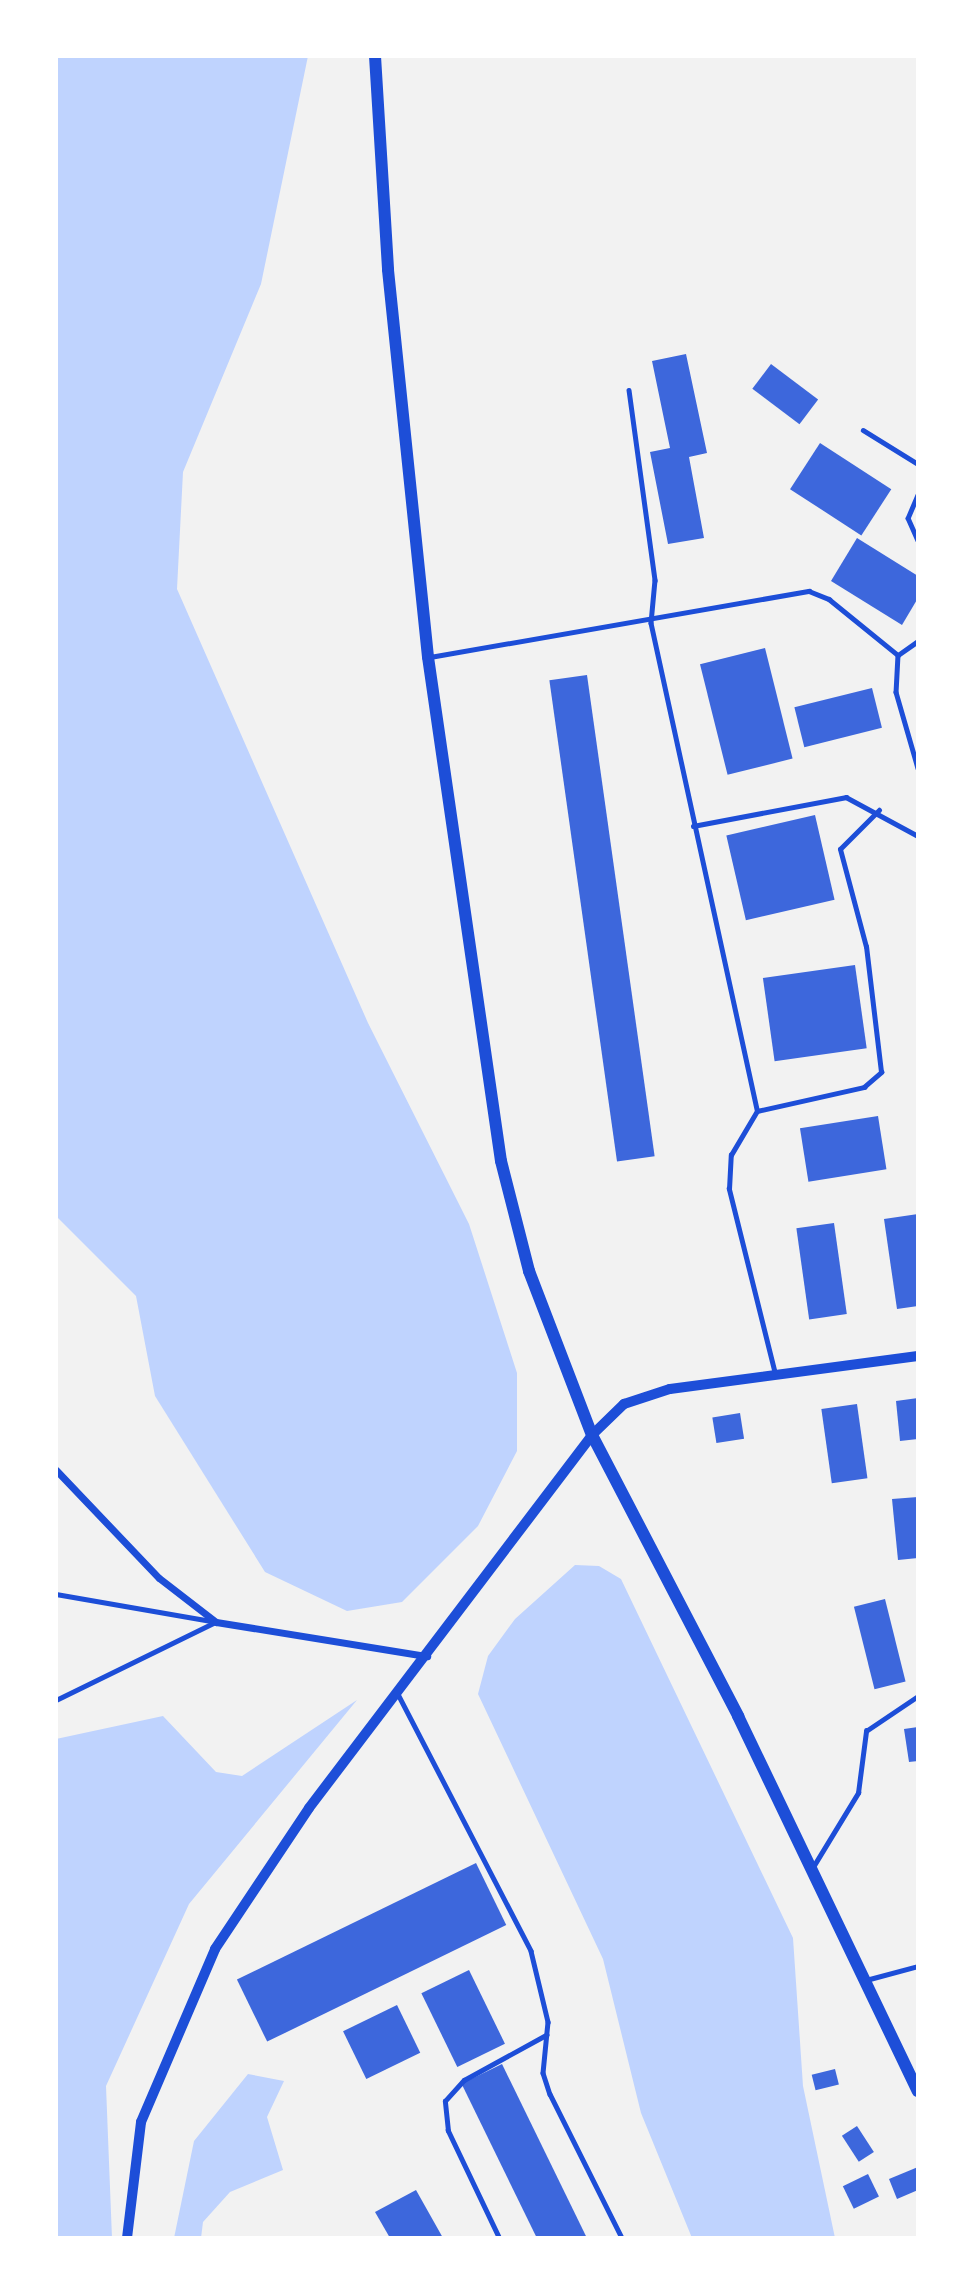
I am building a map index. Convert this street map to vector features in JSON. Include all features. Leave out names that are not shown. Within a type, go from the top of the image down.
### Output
[{"type":"main road","points":[[374,56],[388,270],[428,657],[501,1161],[529,1271],[592,1435],[812,1869],[918,2091]]},
{"type":"street","points":[[127,2238],[141,2122],[204,1972],[251,1889],[592,1435],[639,1397],[775,1374],[918,1356]]},
{"type":"street","points":[[56,1470],[159,1578],[215,1622],[428,1656]]},
{"type":"lane","points":[[629,390],[655,580],[651,623],[692,826],[757,1111],[731,1155],[729,1189],[775,1374]]},
{"type":"lane","points":[[863,430],[918,464]]},
{"type":"lane","points":[[918,495],[908,518],[918,540]]},
{"type":"lane","points":[[428,657],[651,623],[809,591],[830,598],[898,655]]},
{"type":"lane","points":[[898,655],[918,640]]},
{"type":"lane","points":[[898,655],[896,692],[918,768]]},
{"type":"lane","points":[[692,826],[846,797],[878,810],[918,836]]},
{"type":"lane","points":[[757,1111],[864,1087],[881,1072],[884,1050],[866,947],[840,849],[878,810]]},
{"type":"lane","points":[[56,1594],[215,1622]]},
{"type":"lane","points":[[56,1700],[215,1622]]},
{"type":"lane","points":[[398,1693],[531,1951],[543,1986],[546,2035],[543,2073],[550,2094],[622,2238]]},
{"type":"lane","points":[[812,1869],[858,1793],[866,1731],[918,1696]]},
{"type":"lane","points":[[865,1980],[918,1966]]},
{"type":"lane","points":[[499,2238],[448,2131],[445,2101],[464,2080],[546,2035]]},
{"type":"water","points":[[56,56],[308,56],[261,284],[183,472],[177,589],[368,1023],[469,1224],[517,1373],[517,1451],[478,1526],[402,1602],[347,1611],[265,1572],[155,1396],[136,1296],[56,1216]]},
{"type":"water","points":[[575,1565],[599,1566],[621,1579],[793,1938],[803,2086],[835,2238],[692,2238],[641,2113],[603,1959],[478,1694],[488,1656],[515,1619]]},
{"type":"water","points":[[357,1700],[189,1904],[106,2086],[112,2238],[56,2238],[56,1739],[163,1716],[216,1772],[242,1776]]},
{"type":"water","points":[[248,2074],[284,2081],[267,2117],[283,2170],[230,2192],[203,2222],[201,2238],[174,2238],[194,2141]]},
{"type":"building","points":[[686,354],[707,453],[689,457],[704,538],[668,544],[650,452],[670,448],[652,361]]},
{"type":"building","points":[[771,364],[818,400],[799,424],[752,389]]},
{"type":"building","points":[[820,443],[891,489],[861,535],[790,489]]},
{"type":"building","points":[[857,538],[918,576],[918,598],[902,625],[831,581]]},
{"type":"building","points":[[765,648],[793,759],[728,775],[700,664]]},
{"type":"building","points":[[587,675],[655,1156],[617,1162],[549,680]]},
{"type":"building","points":[[872,688],[882,728],[804,747],[794,707]]},
{"type":"building","points":[[815,815],[835,900],[746,920],[726,835]]},
{"type":"building","points":[[855,965],[867,1048],[775,1061],[763,978]]},
{"type":"building","points":[[878,1116],[886,1169],[808,1182],[800,1128]]},
{"type":"building","points":[[918,1214],[918,1306],[897,1309],[884,1219]]},
{"type":"building","points":[[834,1223],[847,1314],[809,1319],[796,1228]]},
{"type":"building","points":[[918,1398],[918,1439],[900,1441],[896,1401]]},
{"type":"building","points":[[857,1404],[867,1478],[832,1483],[821,1409]]},
{"type":"building","points":[[740,1413],[744,1439],[716,1443],[712,1417]]},
{"type":"building","points":[[918,1497],[918,1558],[898,1560],[892,1499]]},
{"type":"building","points":[[885,1599],[906,1681],[875,1689],[854,1607]]},
{"type":"building","points":[[918,1727],[918,1761],[909,1762],[904,1729]]},
{"type":"building","points":[[476,1863],[506,1925],[267,2042],[237,1980]]},
{"type":"building","points":[[469,1970],[505,2044],[457,2067],[421,1993]]},
{"type":"building","points":[[397,2005],[420,2053],[366,2079],[343,2031]]},
{"type":"building","points":[[502,2064],[587,2238],[537,2238],[462,2084]]},
{"type":"building","points":[[835,2069],[839,2085],[816,2090],[812,2075]]},
{"type":"building","points":[[857,2126],[874,2152],[859,2162],[842,2136]]},
{"type":"building","points":[[918,2167],[918,2190],[897,2199],[889,2179]]},
{"type":"building","points":[[868,2174],[879,2196],[854,2209],[843,2186]]},
{"type":"building","points":[[416,2190],[443,2238],[390,2238],[375,2212]]}]
